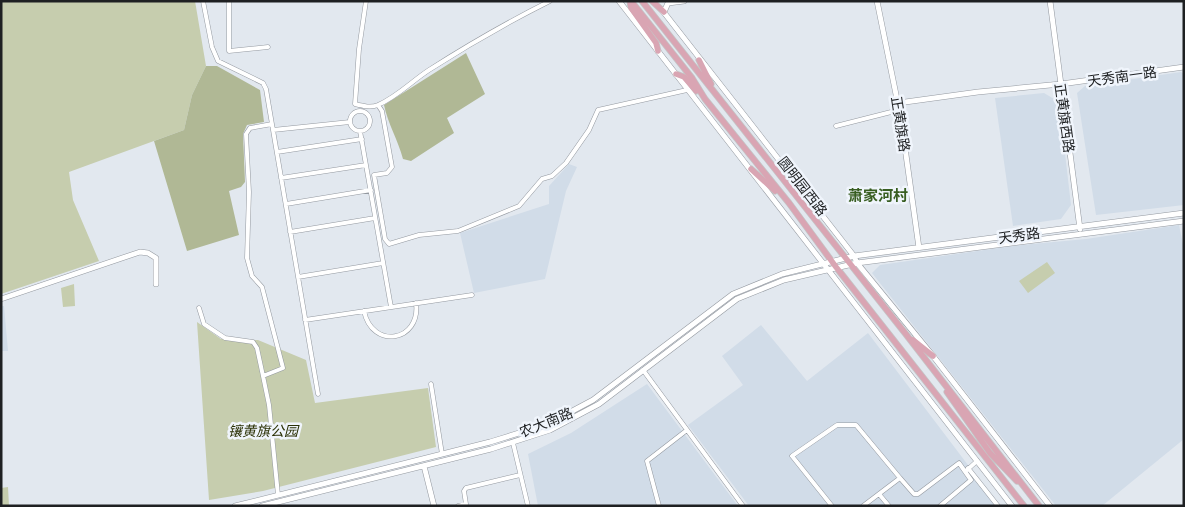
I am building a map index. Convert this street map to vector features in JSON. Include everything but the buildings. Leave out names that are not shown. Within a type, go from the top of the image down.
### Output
[{"type":"main road","points":[[631,1],[631,8],[656,43],[658,51]]},
{"type":"main road","name":"圆明园西路","points":[[631,1],[692,78],[705,99],[789,202],[836,267]]},
{"type":"main road","name":"圆明园西路","points":[[642,1],[905,333],[990,452],[1026,489],[1039,506]]},
{"type":"main road","points":[[654,1],[664,12]]},
{"type":"main road","points":[[699,60],[717,95]]},
{"type":"main road","points":[[676,74],[684,77],[705,99]]},
{"type":"main road","points":[[751,170],[789,202]]},
{"type":"main road","points":[[836,267],[1024,506]]},
{"type":"main road","points":[[905,333],[933,356]]},
{"type":"street","points":[[203,1],[215,56],[225,66],[263,83],[266,89],[318,394]]},
{"type":"street","points":[[229,1],[229,51],[268,47]]},
{"type":"street","points":[[357,112],[355,104],[359,50],[366,1]]},
{"type":"street","points":[[355,104],[368,107],[378,105],[489,32],[550,1]]},
{"type":"street","points":[[620,1],[822,264],[828,269],[1012,506]]},
{"type":"street","points":[[663,1],[664,12]]},
{"type":"street","points":[[664,12],[668,3],[684,1]]},
{"type":"street","name":"正黄旗路","points":[[877,1],[898,103],[919,248]]},
{"type":"street","name":"正黄旗西路","points":[[1050,1],[1081,234]]},
{"type":"street","name":"圆明园西路","points":[[664,12],[699,60],[854,256],[857,263]]},
{"type":"street","name":"天秀南一路","points":[[898,103],[978,92],[1061,84],[1184,67]]},
{"type":"street","points":[[378,105],[382,111],[392,167],[387,173],[374,175],[386,239],[389,244],[419,235],[458,231],[518,206],[542,179],[552,176],[566,163],[589,130],[598,110],[687,90]]},
{"type":"street","points":[[836,126],[899,110]]},
{"type":"street","points":[[357,112],[367,114],[370,120],[368,127],[360,131],[352,128],[350,122],[352,116],[357,112]]},
{"type":"street","points":[[273,130],[350,122]]},
{"type":"street","points":[[263,376],[283,368],[262,287],[252,276],[247,258],[249,202],[246,134],[250,128],[272,124]]},
{"type":"street","points":[[360,131],[391,307]]},
{"type":"street","points":[[277,152],[362,139]]},
{"type":"street","points":[[281,178],[366,166]]},
{"type":"street","points":[[286,204],[371,190]]},
{"type":"street","name":"天秀路","points":[[832,261],[854,256],[1184,214]]},
{"type":"street","points":[[290,232],[375,218]]},
{"type":"street","name":"天秀路","points":[[836,267],[1081,234],[1184,223]]},
{"type":"street","points":[[1,299],[140,252],[148,253],[156,258],[156,284]]},
{"type":"street","name":"农大南路","points":[[235,506],[522,433],[564,417],[593,400],[734,294],[782,274],[832,261]]},
{"type":"street","points":[[298,277],[383,263]]},
{"type":"street","points":[[857,263],[933,356],[1050,506]]},
{"type":"street","name":"农大南路","points":[[262,506],[513,443],[550,430],[583,414],[737,300],[784,280],[836,267]]},
{"type":"street","points":[[305,320],[472,295]]},
{"type":"street","points":[[364,311],[372,328],[378,334],[394,336],[409,329],[414,322],[416,303]]},
{"type":"street","points":[[200,308],[204,324],[226,338],[253,342],[257,348],[269,406],[278,495]]},
{"type":"street","points":[[644,370],[743,506]]},
{"type":"street","points":[[431,384],[442,454]]},
{"type":"street","points":[[832,506],[792,456],[837,425],[856,425],[914,494],[959,463],[998,506]]},
{"type":"street","points":[[660,506],[647,461],[687,430]]},
{"type":"street","points":[[513,443],[528,506]]},
{"type":"street","points":[[967,470],[977,461]]},
{"type":"street","points":[[424,466],[434,506]]},
{"type":"street","points":[[940,506],[971,480],[967,470]]},
{"type":"street","points":[[458,506],[466,504],[464,491],[466,488],[520,474]]},
{"type":"street","points":[[863,506],[900,478]]},
{"type":"street","points":[[879,494],[889,506]]},
{"type":"shaded area","points":[[1181,72],[1184,74],[1184,205],[1096,215],[1077,93],[1085,86]]},
{"type":"shaded area","points":[[1044,93],[1059,102],[1071,205],[1061,219],[1013,226],[995,98]]},
{"type":"shaded area","points":[[569,164],[577,167],[566,191],[545,279],[474,293],[460,233],[549,204],[549,186]]},
{"type":"shaded area","points":[[1179,225],[1184,249],[1184,439],[1102,506],[1056,506],[872,273],[880,265],[1012,246],[1086,239]]},
{"type":"shaded area","points":[[1,306],[4,306],[8,351],[1,351]]},
{"type":"shaded area","points":[[761,325],[807,381],[868,333],[999,506],[749,506],[688,425],[743,385],[722,356]]},
{"type":"shaded area","points":[[647,384],[738,506],[538,506],[528,454],[571,433]]},
{"type":"green space","points":[[1,1],[195,1],[206,66],[192,95],[184,130],[69,172],[73,200],[99,261],[1,294]]},
{"type":"green space","points":[[466,53],[485,94],[447,118],[454,133],[411,161],[403,159],[384,105]]},
{"type":"green space","points":[[206,66],[217,66],[260,90],[264,122],[247,125],[243,134],[245,182],[241,187],[229,191],[239,235],[187,251],[154,141],[184,130],[192,95]]},
{"type":"green space","points":[[1047,262],[1055,273],[1028,293],[1019,281]]},
{"type":"green space","points":[[74,284],[75,306],[63,307],[61,288]]},
{"type":"green space","name":"镶黄旗公园","points":[[197,322],[221,339],[258,340],[306,360],[315,403],[428,388],[436,447],[263,491],[209,500]]},
{"type":"green space","points":[[8,487],[9,506],[1,506],[1,488]]},
{"type":"district","name":"萧家河村","points":[[878,195]]}]
